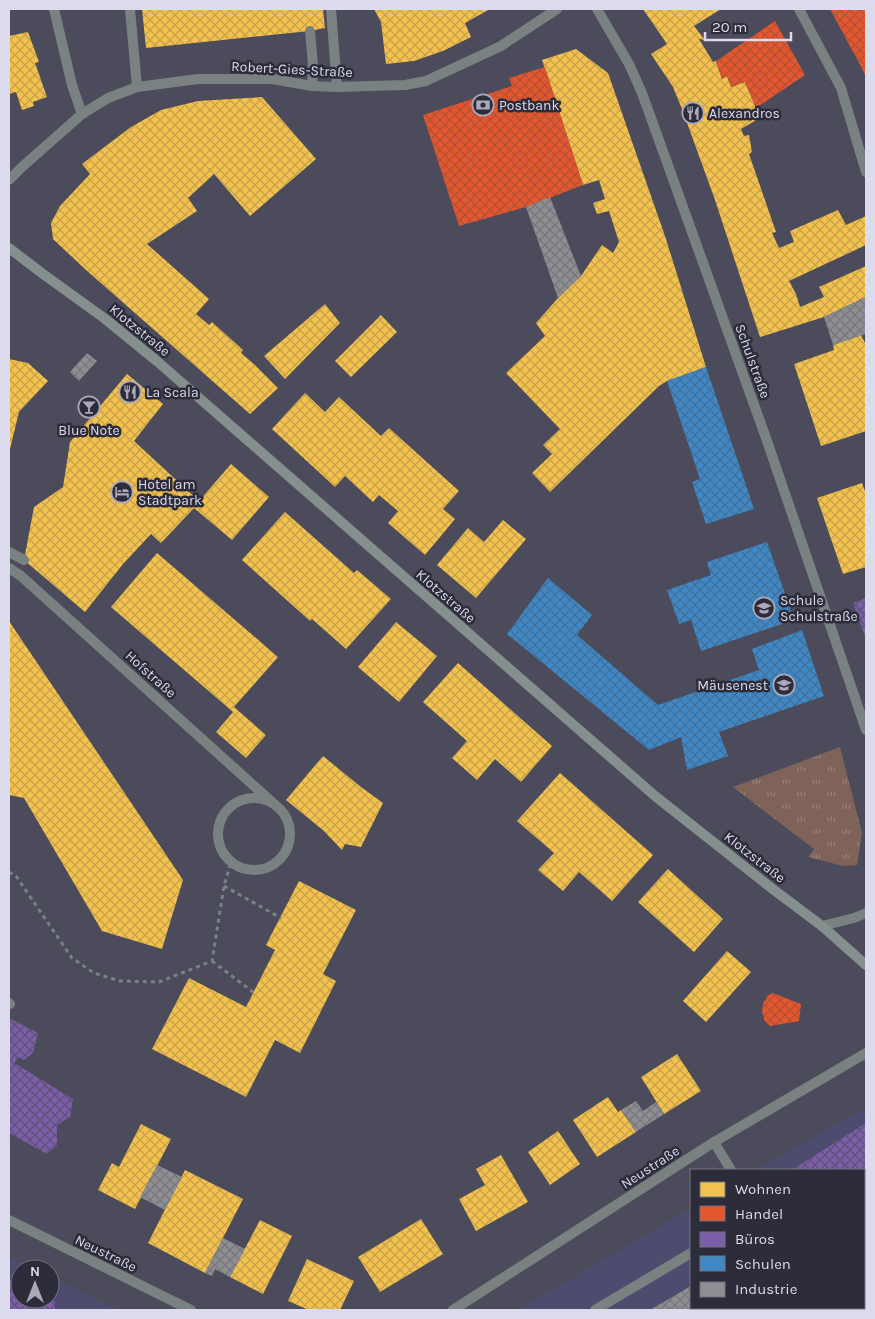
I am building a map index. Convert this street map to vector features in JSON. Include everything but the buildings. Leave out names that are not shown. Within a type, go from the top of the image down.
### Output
[{"type":"main road","name":"Klotzstraße","points":[[9,248],[104,318],[158,362],[647,790],[822,926],[866,965]]},
{"type":"street","points":[[54,9],[72,85],[82,114]]},
{"type":"street","points":[[130,9],[137,87]]},
{"type":"street","points":[[331,9],[337,87]]},
{"type":"street","name":"Robert-Gies-Straße","points":[[9,180],[22,166],[82,114],[108,98],[137,87],[198,79],[272,79],[312,86],[337,87],[406,86],[426,81],[501,46],[557,9]]},
{"type":"street","name":"Schulstraße","points":[[597,9],[629,64],[642,93],[863,711],[866,730]]},
{"type":"street","points":[[799,9],[841,88],[866,172]]},
{"type":"street","points":[[310,31],[313,65],[312,86]]},
{"type":"street","points":[[9,552],[24,560]]},
{"type":"street","name":"Hofstraße","points":[[9,568],[21,576],[282,811],[288,821],[290,833],[283,855],[275,863],[253,870],[241,868],[231,862]]},
{"type":"street","points":[[231,862],[223,853],[218,842],[217,830],[221,818],[228,808],[238,801],[250,797],[262,798],[273,803]]},
{"type":"street","points":[[822,926],[866,913]]},
{"type":"street","name":"Neustraße","points":[[453,1310],[714,1142],[866,1053]]},
{"type":"street","points":[[714,1142],[730,1169]]},
{"type":"street","name":"Neustraße","points":[[9,1220],[191,1310]]},
{"type":"street","points":[[595,1310],[690,1254]]},
{"type":"path","points":[[212,961],[224,886],[231,862]]},
{"type":"path","points":[[9,872],[16,876],[72,958],[94,973],[120,981],[159,982],[212,961]]},
{"type":"path","points":[[224,886],[281,918]]},
{"type":"path","points":[[212,961],[254,992]]},
{"type":"shaded area","points":[[866,1109],[866,1310],[518,1310],[690,1209],[690,1309],[865,1309],[865,1169],[758,1169],[853,1114]]},
{"type":"shaded area","points":[[9,1257],[13,1259],[10,1259],[10,1309],[60,1309],[60,1282],[119,1310],[9,1310]]},
{"type":"green space","points":[[840,747],[862,833],[857,865],[843,866],[808,857],[814,849],[733,787]]},
{"type":"place","name":"Postbank","points":[[483,105]]},
{"type":"place","name":"Alexandros","points":[[693,113]]},
{"type":"place","name":"La Scala","points":[[130,392]]},
{"type":"place","name":"Blue Note","points":[[89,407]]},
{"type":"place","name":"Hotel am Stadtpark","points":[[122,492]]},
{"type":"place","name":"Schule Schulstraße","points":[[764,608]]},
{"type":"place","name":"Mäusenest","points":[[784,685]]}]
